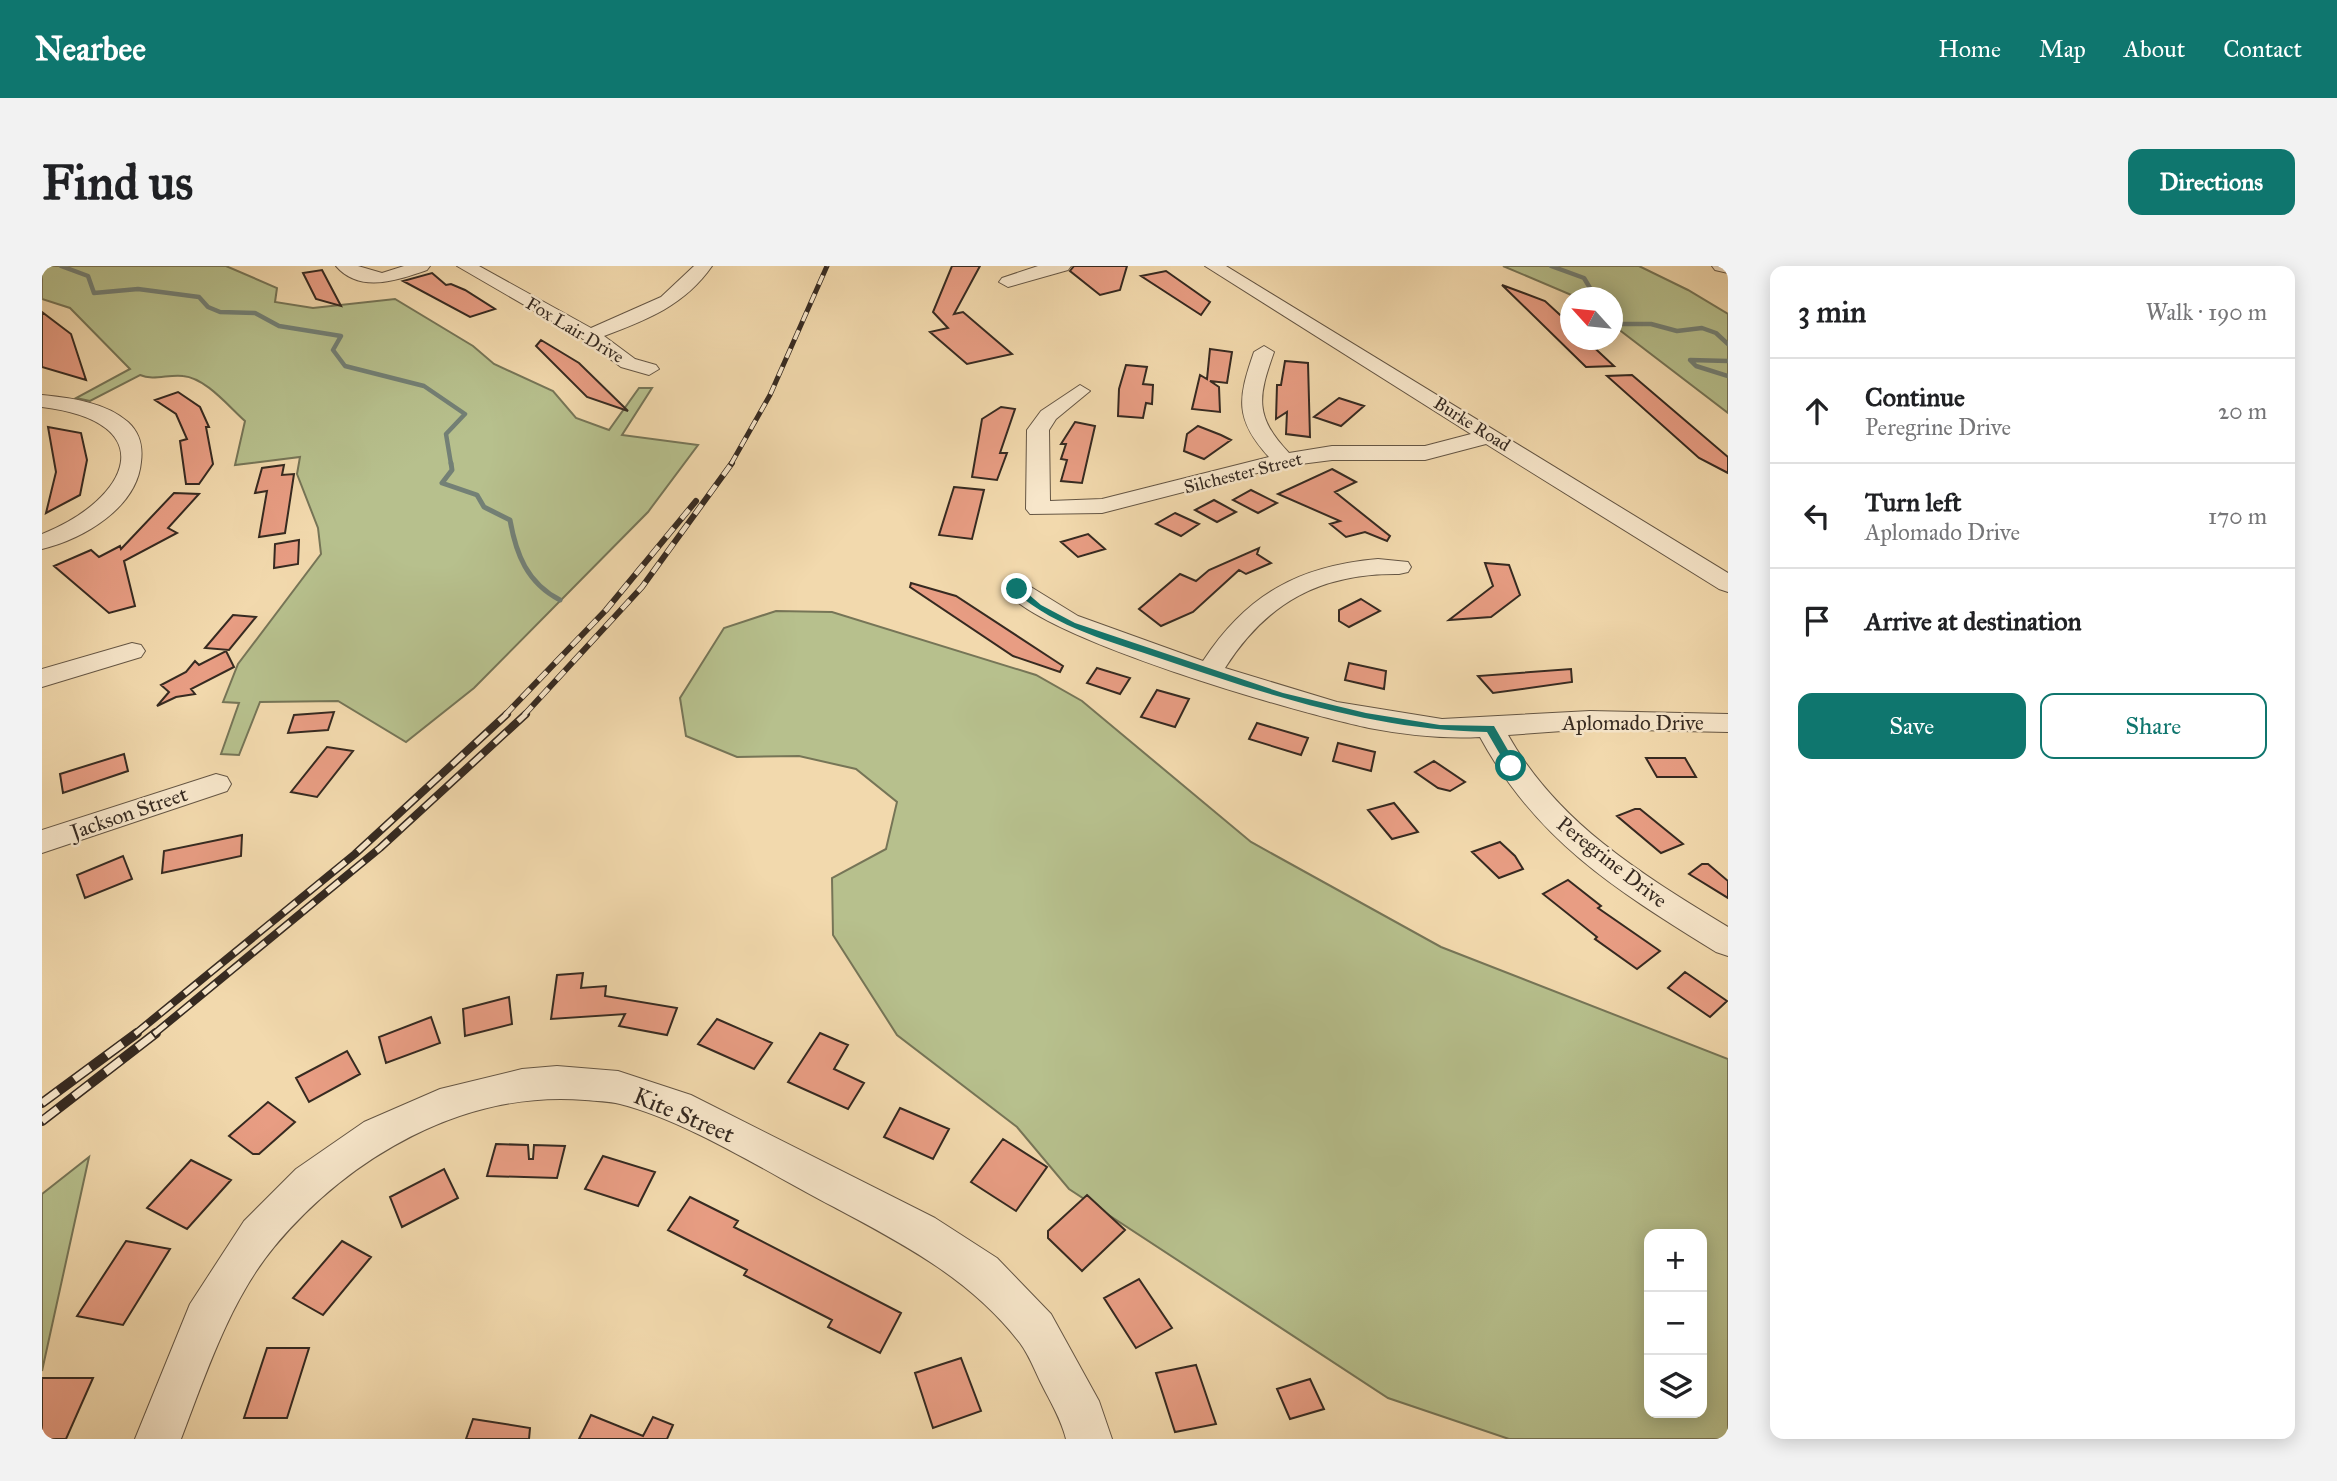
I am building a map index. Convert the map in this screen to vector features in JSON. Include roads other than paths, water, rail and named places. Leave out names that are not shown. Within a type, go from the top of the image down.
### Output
[{"type":"street","points":[[345,266],[365,278],[376,280],[421,266]]},
{"type":"street","name":"Fox Lair Drive","points":[[466,266],[590,335],[628,363],[649,369]]},
{"type":"street","points":[[590,335],[664,303],[690,283],[703,266]]},
{"type":"street","points":[[1008,282],[1030,273],[1062,266]]},
{"type":"street","name":"Burke Road","points":[[1214,266],[1728,584]]},
{"type":"street","points":[[1721,266],[1728,268]]},
{"type":"street","points":[[1264,352],[1249,393],[1248,410],[1265,442],[1284,460]]},
{"type":"street","name":"Silchester Street","points":[[1080,391],[1048,415],[1038,430],[1038,509],[1102,506],[1284,460],[1332,453],[1425,453],[1490,436]]},
{"type":"street","points":[[42,401],[89,409],[110,419],[128,437],[132,461],[121,490],[101,510],[73,528],[42,542]]},
{"type":"street","points":[[1209,672],[1241,627],[1270,601],[1290,589],[1345,569],[1375,565],[1399,567]]},
{"type":"street","name":"Aplomado Drive","points":[[1017,589],[1038,607],[1072,625],[1280,695],[1366,716],[1440,728],[1490,729],[1588,720],[1728,723]]},
{"type":"street","points":[[42,678],[132,651]]},
{"type":"street","name":"Peregrine Drive","points":[[1490,729],[1530,792],[1559,823],[1597,856],[1656,898],[1728,943]]},
{"type":"street","name":"Jackson Street","points":[[42,842],[216,783]]},
{"type":"street","name":"Kite Street","points":[[158,1439],[205,1319],[258,1235],[310,1182],[378,1134],[453,1100],[522,1085],[557,1082],[618,1087],[678,1107],[921,1232],[982,1272],[1036,1329],[1083,1417],[1088,1439]]},
{"type":"waterway","points":[[61,266],[88,276],[94,293],[138,289],[199,297],[208,307],[220,312],[255,313],[279,326],[341,336],[333,350],[345,366],[424,386],[465,414],[446,434],[451,464]]},
{"type":"waterway","points":[[1551,266],[1584,278],[1589,287]]},
{"type":"waterway","points":[[1623,324],[1651,324],[1677,331],[1702,328],[1716,333],[1728,344]]},
{"type":"waterway","points":[[1728,361],[1690,360],[1696,366],[1728,376]]},
{"type":"waterway","points":[[451,463],[452,470],[442,483],[477,495],[484,507],[510,520],[520,556],[531,576],[560,600]]},
{"type":"railway","points":[[731,464],[770,395],[827,266]]},
{"type":"railway","points":[[524,715],[642,587],[732,463]]},
{"type":"railway","points":[[505,715],[606,610],[696,501]]},
{"type":"railway","points":[[135,1034],[355,854],[507,714]]},
{"type":"railway","points":[[154,1034],[380,848],[526,714]]},
{"type":"railway","points":[[42,1103],[137,1033]]},
{"type":"railway","points":[[42,1121],[156,1033]]}]
